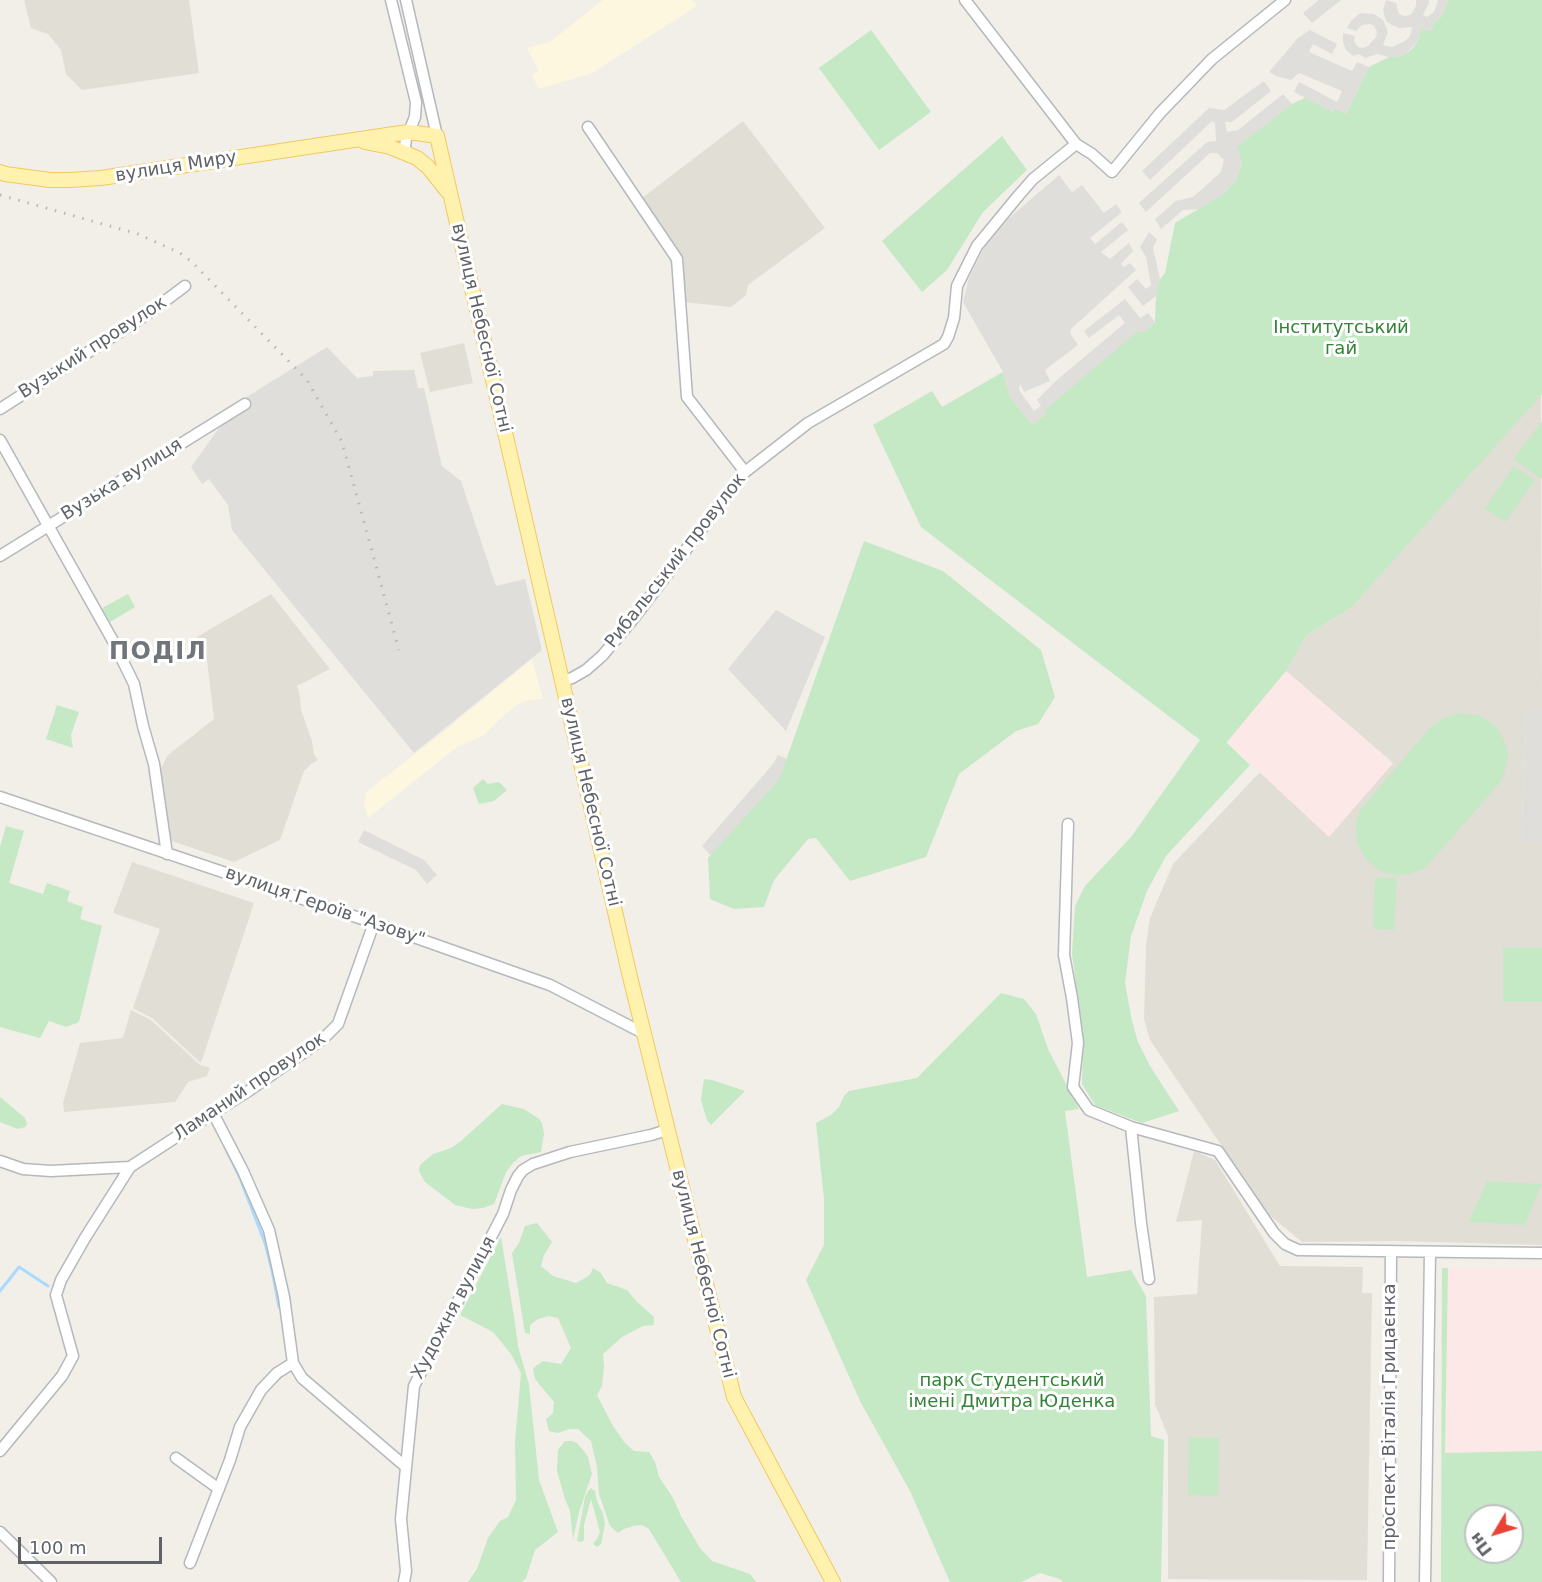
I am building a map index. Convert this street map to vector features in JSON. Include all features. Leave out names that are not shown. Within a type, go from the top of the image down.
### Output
[{"type":"main road","name":"вулиця Миру","points":[[0,172],[50,180],[101,178],[409,132],[437,136]]},
{"type":"main road","name":"вулиця Небесної Сотні","points":[[437,136],[643,1032],[734,1396],[833,1582]]},
{"type":"main road","name":"вулиця Миру","points":[[351,140],[374,143],[407,153],[422,162],[451,196]]},
{"type":"main road","points":[[422,162],[432,164],[443,161]]},
{"type":"street","points":[[391,0],[416,109],[406,139],[407,153]]},
{"type":"street","name":"вулиця Небесної Сотні","points":[[406,0],[437,136]]},
{"type":"street","points":[[964,0],[1076,144],[1092,154],[1112,172],[1160,113],[1212,59],[1285,0]]},
{"type":"street","points":[[410,77],[418,81],[422,79],[423,74]]},
{"type":"street","points":[[588,127],[677,259],[687,397],[745,472]]},
{"type":"street","name":"Рибальський провулок","points":[[562,681],[586,670],[602,656],[634,618],[745,472],[808,423],[944,344],[954,318],[957,286],[977,246],[1033,179],[1076,144]]},
{"type":"street","name":"Вузький провулок","points":[[0,409],[149,313],[185,286]]},
{"type":"street","name":"Вузька вулиця","points":[[0,556],[245,404]]},
{"type":"street","points":[[0,440],[113,640],[134,684],[154,764],[167,854]]},
{"type":"street","name":"вулиця Героїв \"Азову\"","points":[[0,797],[550,985],[643,1032]]},
{"type":"street","points":[[1068,824],[1064,955],[1077,1043],[1073,1087],[1089,1110],[1131,1127],[1218,1151],[1275,1233],[1285,1244],[1298,1250],[1542,1253]]},
{"type":"street","name":"Ламаний провулок","points":[[0,1452],[62,1376],[73,1356],[56,1295],[61,1280],[85,1238],[130,1167],[250,1090],[323,1039],[338,1024],[374,923]]},
{"type":"street","points":[[213,1113],[243,1171],[269,1230],[284,1297],[293,1363],[302,1378],[406,1467]]},
{"type":"street","points":[[1131,1127],[1149,1279]]},
{"type":"street","name":"Художня вулиця","points":[[404,1582],[406,1571],[401,1519],[414,1386],[503,1214],[510,1190],[518,1176],[533,1164],[570,1152],[651,1136],[667,1130]]},
{"type":"street","points":[[0,1161],[23,1169],[51,1171],[130,1167]]},
{"type":"street","name":"проспект Віталія Грицаєнка","points":[[1389,1582],[1391,1251]]},
{"type":"street","name":"проспект Віталія Грицаєнка","points":[[1425,1582],[1430,1252]]},
{"type":"street","points":[[190,1563],[230,1460],[240,1426],[261,1390],[277,1373],[293,1363]]},
{"type":"street","points":[[176,1458],[219,1489]]},
{"type":"street","points":[[0,1532],[51,1582]]},
{"type":"shaded area","points":[[24,0],[189,0],[199,73],[82,90],[66,74],[61,50],[48,34],[31,28]]},
{"type":"shaded area","points":[[603,0],[693,0],[697,6],[592,73],[539,89],[532,75],[539,71],[527,48],[550,42]]},
{"type":"shaded area","points":[[1319,0],[1341,0],[1312,23],[1303,13]]},
{"type":"shaded area","points":[[1386,0],[1396,3],[1399,14],[1405,16],[1411,15],[1416,6],[1416,0],[1429,0],[1423,15],[1427,17],[1434,12],[1438,0],[1448,0],[1442,16],[1434,23],[1431,32],[1421,30],[1418,41],[1406,54],[1397,57],[1377,54],[1365,58],[1359,54],[1353,56],[1346,50],[1343,33],[1355,36],[1354,41],[1358,47],[1363,48],[1376,37],[1377,32],[1370,24],[1362,25],[1356,31],[1347,28],[1360,13],[1374,14],[1383,20],[1388,32],[1383,45],[1392,47],[1410,36],[1412,27],[1399,28],[1386,21],[1383,10]]},
{"type":"shaded area","points":[[1310,30],[1337,44],[1332,54],[1313,44],[1309,52],[1352,71],[1357,62],[1369,67],[1346,114],[1333,113],[1294,92],[1299,82],[1337,102],[1342,91],[1299,73],[1291,80],[1269,72],[1298,38]]},
{"type":"shaded area","points":[[1264,81],[1271,91],[1232,122],[1225,122],[1227,132],[1238,130],[1283,94],[1292,104],[1238,147],[1242,162],[1236,181],[1222,195],[1200,209],[1183,210],[1161,229],[1155,219],[1176,201],[1193,197],[1221,172],[1224,160],[1217,153],[1210,153],[1146,212],[1139,203],[1207,142],[1216,141],[1215,123],[1212,121],[1150,180],[1142,171],[1209,108],[1224,110]]},
{"type":"shaded area","points":[[743,121],[825,228],[748,285],[746,295],[731,307],[683,302],[681,259],[642,198]]},
{"type":"shaded area","points":[[1059,175],[1072,192],[1082,185],[1104,213],[1116,204],[1122,212],[1090,238],[1095,244],[1122,222],[1128,230],[1101,252],[1110,259],[1129,243],[1133,251],[1121,264],[1124,267],[1130,263],[1136,270],[1071,329],[1070,333],[1078,345],[1045,370],[1050,381],[1024,392],[1020,383],[1019,390],[1034,411],[1041,406],[1037,400],[1058,379],[1125,323],[1119,315],[1089,338],[1084,331],[1125,299],[1140,318],[1148,313],[1155,322],[1045,410],[1047,413],[1032,425],[1010,397],[1003,372],[963,302],[969,278],[985,246],[1008,219]]},
{"type":"shaded area","points":[[1149,232],[1157,239],[1153,248],[1160,279],[1156,296],[1143,306],[1128,287],[1137,279],[1146,289],[1151,285],[1146,257],[1140,247]]},
{"type":"shaded area","points":[[464,343],[473,383],[430,392],[420,353]]},
{"type":"shaded area","points":[[327,347],[357,378],[373,376],[373,371],[414,370],[418,388],[424,388],[442,466],[461,481],[496,586],[525,579],[542,650],[414,753],[232,530],[228,505],[209,479],[202,484],[191,467],[237,403]]},
{"type":"shaded area","points":[[1541,394],[1542,708],[1527,707],[1521,841],[1542,842],[1542,1245],[1396,1241],[1302,1242],[1267,1213],[1150,1040],[1144,1019],[1146,945],[1150,918],[1173,864],[1260,772],[1329,836],[1393,763],[1286,671],[1306,636],[1353,606]]},
{"type":"shaded area","points":[[271,594],[330,669],[297,686],[301,710],[314,754],[318,760],[304,771],[280,840],[234,862],[169,840],[160,770],[168,755],[214,719],[207,660],[195,638]]},
{"type":"shaded area","points":[[776,610],[825,637],[786,731],[728,669]]},
{"type":"shaded area","points":[[532,659],[543,699],[528,700],[517,705],[484,735],[457,747],[368,818],[364,803],[366,792]]},
{"type":"shaded area","points":[[1286,671],[1393,763],[1329,837],[1227,742]]},
{"type":"shaded area","points":[[1527,706],[1542,708],[1542,842],[1521,842]]},
{"type":"shaded area","points":[[778,755],[798,764],[715,875],[710,855],[702,846],[773,764]]},
{"type":"shaded area","points":[[364,830],[424,860],[437,875],[427,884],[416,870],[358,842]]},
{"type":"shaded area","points":[[132,862],[254,903],[201,1063],[152,1018],[133,1008],[160,929],[113,913]]},
{"type":"shaded area","points":[[131,1010],[151,1020],[200,1065],[210,1068],[207,1076],[188,1082],[175,1102],[64,1112],[63,1103],[80,1043],[123,1038]]},
{"type":"shaded area","points":[[1194,1151],[1215,1160],[1280,1266],[1363,1267],[1362,1293],[1372,1293],[1367,1580],[1168,1579],[1168,1436],[1155,1404],[1154,1297],[1197,1294],[1202,1220],[1176,1222]]},
{"type":"shaded area","points":[[1448,1268],[1542,1268],[1542,1451],[1445,1453]]},
{"type":"green space","name":"Інститутський гай","points":[[1448,0],[1542,0],[1542,394],[1353,606],[1306,636],[1286,671],[1227,742],[1250,765],[1166,856],[1147,891],[1131,936],[1125,983],[1132,1021],[1138,1042],[1150,1066],[1179,1111],[1142,1123],[1095,1105],[1082,1084],[1083,1041],[1072,953],[1075,906],[1085,886],[1131,837],[1200,740],[921,527],[873,425],[932,391],[942,407],[1003,372],[1010,397],[1032,425],[1047,413],[1045,410],[1137,332],[1145,332],[1155,322],[1156,296],[1160,279],[1165,273],[1175,223],[1222,195],[1236,181],[1242,162],[1237,147],[1292,104],[1305,98],[1333,112],[1335,109],[1346,114],[1369,67],[1389,57],[1406,54],[1412,49],[1418,41],[1421,29],[1431,31],[1434,23],[1442,16]]},
{"type":"green space","points":[[871,30],[931,112],[879,150],[819,68]]},
{"type":"green space","points":[[1002,136],[1027,170],[983,212],[947,270],[922,292],[882,241]]},
{"type":"green space","points":[[1542,421],[1542,477],[1541,479],[1514,459]]},
{"type":"green space","points":[[1514,466],[1535,480],[1505,522],[1485,508]]},
{"type":"green space","points":[[864,541],[943,571],[1041,650],[1055,697],[1038,724],[1016,731],[959,774],[926,857],[850,881],[816,838],[808,839],[774,880],[764,907],[734,909],[710,899],[708,858],[779,780]]},
{"type":"green space","points":[[128,594],[135,607],[110,622],[102,608]]},
{"type":"green space","points":[[57,705],[79,712],[71,735],[73,748],[46,739]]},
{"type":"green space","points":[[1461,713],[1480,716],[1498,729],[1507,748],[1508,758],[1503,777],[1425,868],[1405,875],[1385,873],[1367,860],[1357,843],[1356,823],[1361,809],[1431,727],[1443,718]]},
{"type":"green space","points":[[483,779],[488,784],[499,782],[507,790],[494,801],[479,804],[473,788]]},
{"type":"green space","points":[[6,826],[24,831],[9,883],[43,894],[47,883],[70,891],[67,901],[83,907],[80,919],[102,926],[79,1022],[66,1027],[49,1021],[40,1038],[0,1027],[0,847]]},
{"type":"green space","points":[[1375,877],[1397,878],[1394,930],[1373,929]]},
{"type":"green space","points":[[1503,948],[1542,948],[1542,1002],[1503,1002]]},
{"type":"green space","name":"парк Студентський імені Дмитра Юденка","points":[[1001,993],[1024,999],[1036,1014],[1048,1049],[1079,1109],[1065,1111],[1087,1277],[1131,1270],[1146,1296],[1151,1436],[1164,1440],[1161,1582],[1063,1582],[1040,1573],[1021,1582],[950,1582],[910,1491],[860,1401],[806,1280],[824,1245],[824,1199],[816,1123],[831,1115],[849,1091],[917,1078]]},
{"type":"green space","points":[[704,1079],[745,1091],[711,1125],[707,1120],[701,1100]]},
{"type":"green space","points":[[0,1097],[25,1118],[27,1124],[25,1127],[18,1129],[0,1122]]},
{"type":"green space","points":[[502,1104],[524,1109],[539,1119],[544,1134],[541,1152],[521,1156],[513,1163],[506,1172],[494,1204],[472,1209],[455,1205],[425,1182],[419,1171],[420,1165],[433,1154],[451,1148],[461,1141]]},
{"type":"green space","points":[[1487,1181],[1541,1184],[1525,1225],[1469,1222]]},
{"type":"green space","points":[[537,1223],[552,1242],[544,1255],[541,1266],[553,1276],[576,1283],[590,1275],[593,1268],[601,1273],[607,1283],[627,1290],[654,1317],[654,1325],[643,1326],[622,1337],[603,1354],[602,1386],[597,1395],[625,1443],[634,1451],[649,1452],[655,1462],[659,1477],[700,1548],[712,1561],[750,1574],[756,1582],[681,1582],[649,1529],[642,1525],[633,1526],[618,1533],[610,1526],[599,1494],[597,1467],[591,1441],[578,1429],[558,1433],[549,1431],[546,1419],[553,1413],[554,1402],[535,1379],[533,1368],[543,1361],[561,1364],[571,1348],[558,1318],[549,1316],[538,1319],[530,1325],[530,1334],[525,1333],[512,1253],[519,1243],[525,1226]]},
{"type":"green space","points":[[501,1237],[518,1346],[529,1385],[539,1480],[558,1532],[535,1550],[526,1578],[522,1582],[468,1582],[477,1569],[488,1538],[500,1521],[508,1517],[516,1500],[515,1442],[521,1373],[511,1354],[493,1332],[460,1315]]},
{"type":"green space","points":[[1442,1268],[1448,1268],[1445,1453],[1542,1451],[1542,1582],[1441,1582]]},
{"type":"green space","points":[[1189,1437],[1219,1438],[1218,1496],[1188,1495]]},
{"type":"green space","points":[[565,1441],[577,1443],[584,1451],[588,1457],[592,1474],[579,1512],[573,1539],[570,1511],[557,1471],[558,1450]]},
{"type":"green space","points":[[591,1488],[595,1491],[605,1524],[601,1544],[597,1547],[593,1544],[600,1532],[591,1499],[584,1525],[584,1540],[577,1541],[585,1497]]},
{"type":"waterway","points":[[225,1147],[240,1178],[265,1243],[279,1307]]},
{"type":"waterway","points":[[0,1291],[19,1267],[48,1286]]},
{"type":"railway","points":[[0,195],[138,234],[180,253],[192,262],[307,380],[342,442],[399,650]]},
{"type":"district","name":"ПОДІЛ","points":[[158,653]]}]
